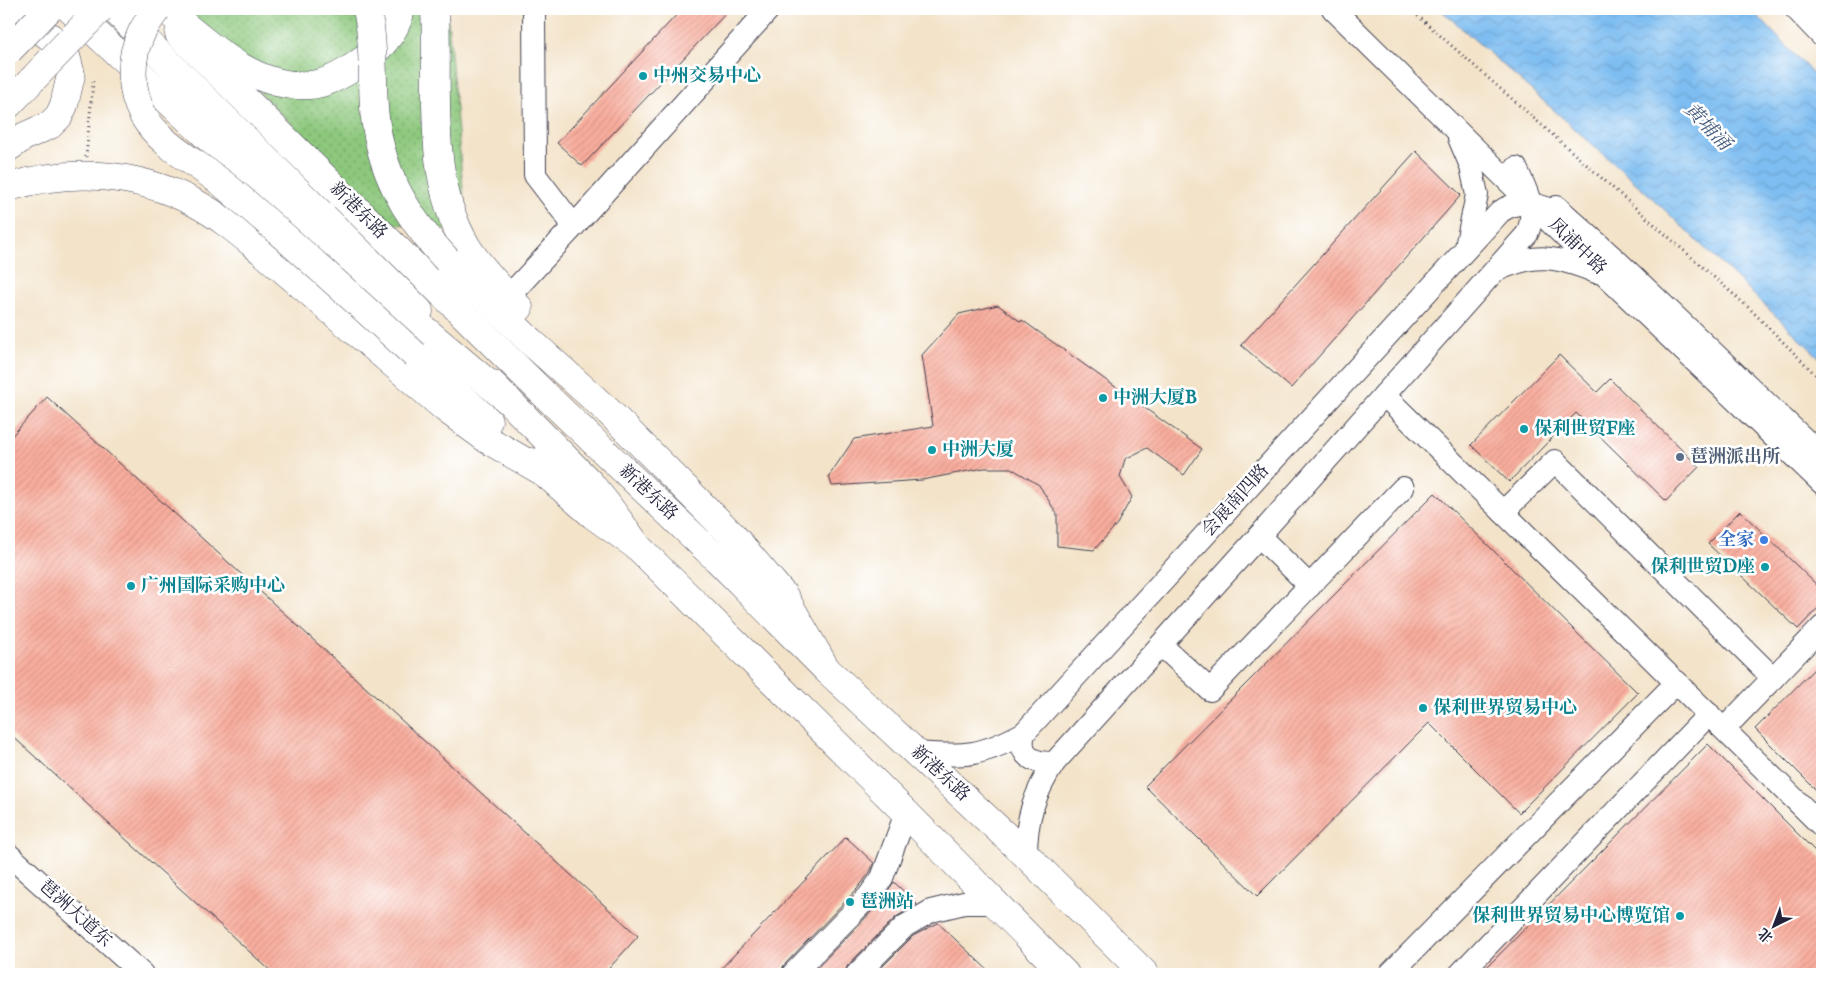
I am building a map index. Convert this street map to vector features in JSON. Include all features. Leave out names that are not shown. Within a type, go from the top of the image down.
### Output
[{"type":"main road","points":[[9,50],[49,9]]},
{"type":"main road","points":[[70,9],[317,239],[508,400]]},
{"type":"main road","points":[[9,104],[100,9]]},
{"type":"main road","name":"新港东路","points":[[114,9],[589,482],[638,547],[1065,974]]},
{"type":"main road","points":[[156,9],[140,34],[135,50],[133,67],[133,85],[136,100],[152,128],[170,146],[226,186],[292,243],[593,516],[638,547]]},
{"type":"main road","name":"新港东路","points":[[156,9],[535,385],[717,559],[826,669],[1026,855],[1145,974]]},
{"type":"main road","points":[[165,9],[219,53],[236,64],[261,77],[291,86],[311,85],[330,80],[348,71],[372,54],[392,34],[401,9]]},
{"type":"main road","points":[[367,9],[376,129],[384,160],[399,198],[409,214],[447,260],[530,341],[608,411],[733,536],[784,596],[826,669]]},
{"type":"main road","points":[[435,9],[437,130],[441,174],[454,218],[474,258],[608,411]]},
{"type":"main road","points":[[9,19],[32,24],[50,37],[65,52],[71,75],[64,105],[59,116],[50,125],[25,136],[9,146]]},
{"type":"main road","points":[[9,187],[35,180],[67,175],[100,175],[146,184],[194,202],[228,224],[263,252],[446,409],[488,440],[545,473]]},
{"type":"street","points":[[534,9],[535,174],[574,226]]},
{"type":"street","points":[[508,297],[769,9]]},
{"type":"street","name":"凤浦中路","points":[[1334,9],[1531,203],[1822,483]]},
{"type":"street","name":"凤浦中路","points":[[1355,9],[1516,168],[1619,262],[1822,456]]},
{"type":"street","points":[[1796,9],[1822,36]]},
{"type":"street","points":[[1455,128],[1471,166],[1477,195],[1465,249]]},
{"type":"street","points":[[1026,855],[1028,822],[1034,799],[1042,780],[1054,763],[1259,536],[1526,234],[1532,224],[1531,203],[1516,168]]},
{"type":"street","points":[[1531,203],[1567,216]]},
{"type":"street","name":"会展南四路","points":[[918,753],[962,756],[983,752],[1024,733],[1500,212],[1509,206],[1531,203]]},
{"type":"street","points":[[1492,272],[1513,262],[1552,257],[1608,277]]},
{"type":"street","points":[[1384,395],[1822,826]]},
{"type":"street","points":[[1503,512],[1555,461],[1773,678]]},
{"type":"street","points":[[1161,645],[1210,690],[1403,488]]},
{"type":"street","points":[[1259,536],[1310,586]]},
{"type":"street","points":[[1460,974],[1716,722],[1773,678],[1822,627]]},
{"type":"street","points":[[1390,974],[1677,682]]},
{"type":"street","points":[[1024,733],[1022,743],[1028,756],[1040,763],[1054,763]]},
{"type":"street","points":[[793,974],[868,897],[882,878],[906,814]]},
{"type":"street","name":"琶洲大道东","points":[[9,855],[142,974]]},
{"type":"street","points":[[857,974],[905,926],[931,911],[964,903],[993,903]]},
{"type":"path","points":[[1410,9],[1749,308],[1822,381]]},
{"type":"green space","points":[[178,9],[447,9],[467,233],[387,223]]},
{"type":"water","name":"黄埔涌","points":[[1440,9],[1751,9],[1822,83],[1822,360],[1648,194]]},
{"type":"building","name":"中州交易中心","points":[[682,9],[730,9],[582,166],[557,143]]},
{"type":"building","points":[[1416,151],[1461,195],[1291,388],[1241,345]]},
{"type":"building","points":[[998,305],[1021,322],[1022,320],[1202,449],[1184,475],[1147,448],[1125,459],[1120,477],[1132,497],[1117,524],[1094,550],[1057,546],[1057,514],[1039,485],[1011,468],[984,468],[922,480],[832,486],[829,476],[854,439],[933,426],[922,355],[959,314]]},
{"type":"building","points":[[1559,355],[1597,392],[1610,379],[1699,467],[1666,501],[1576,413],[1509,482],[1471,445]]},
{"type":"building","name":"广州国际采购中心","points":[[47,397],[638,936],[604,974],[274,974],[9,733],[9,439]]},
{"type":"building","name":"保利世界贸易中心","points":[[1435,493],[1638,693],[1519,813],[1429,723],[1257,896],[1145,786]]},
{"type":"building","name":"保利世贸D座","points":[[1740,511],[1822,590],[1822,604],[1798,629],[1708,544]]},
{"type":"building","points":[[1822,661],[1822,796],[1755,729]]},
{"type":"building","name":"保利世界贸易中心博览馆","points":[[1708,744],[1822,858],[1822,974],[1480,974]]},
{"type":"building","points":[[846,837],[874,863],[870,872],[858,888],[784,965],[780,974],[716,974]]},
{"type":"building","points":[[894,882],[917,904],[896,917],[848,965],[844,974],[811,974],[877,906]]},
{"type":"building","points":[[938,923],[992,974],[875,974],[913,936]]},
{"type":"place","name":"中州交易中心","points":[[643,76]]},
{"type":"place","name":"中洲大厦B","points":[[1103,398]]},
{"type":"place","name":"保利世贸F座","points":[[1524,429]]},
{"type":"place","name":"中洲大厦","points":[[932,450]]},
{"type":"place","name":"琶洲派出所","points":[[1680,457]]},
{"type":"place","name":"全家","points":[[1764,540]]},
{"type":"place","name":"保利世贸D座","points":[[1765,567]]},
{"type":"place","name":"广州国际采购中心","points":[[131,586]]},
{"type":"place","name":"保利世界贸易中心","points":[[1423,708]]},
{"type":"place","name":"琶洲站","points":[[850,902]]},
{"type":"place","name":"保利世界贸易中心博览馆","points":[[1680,916]]}]
